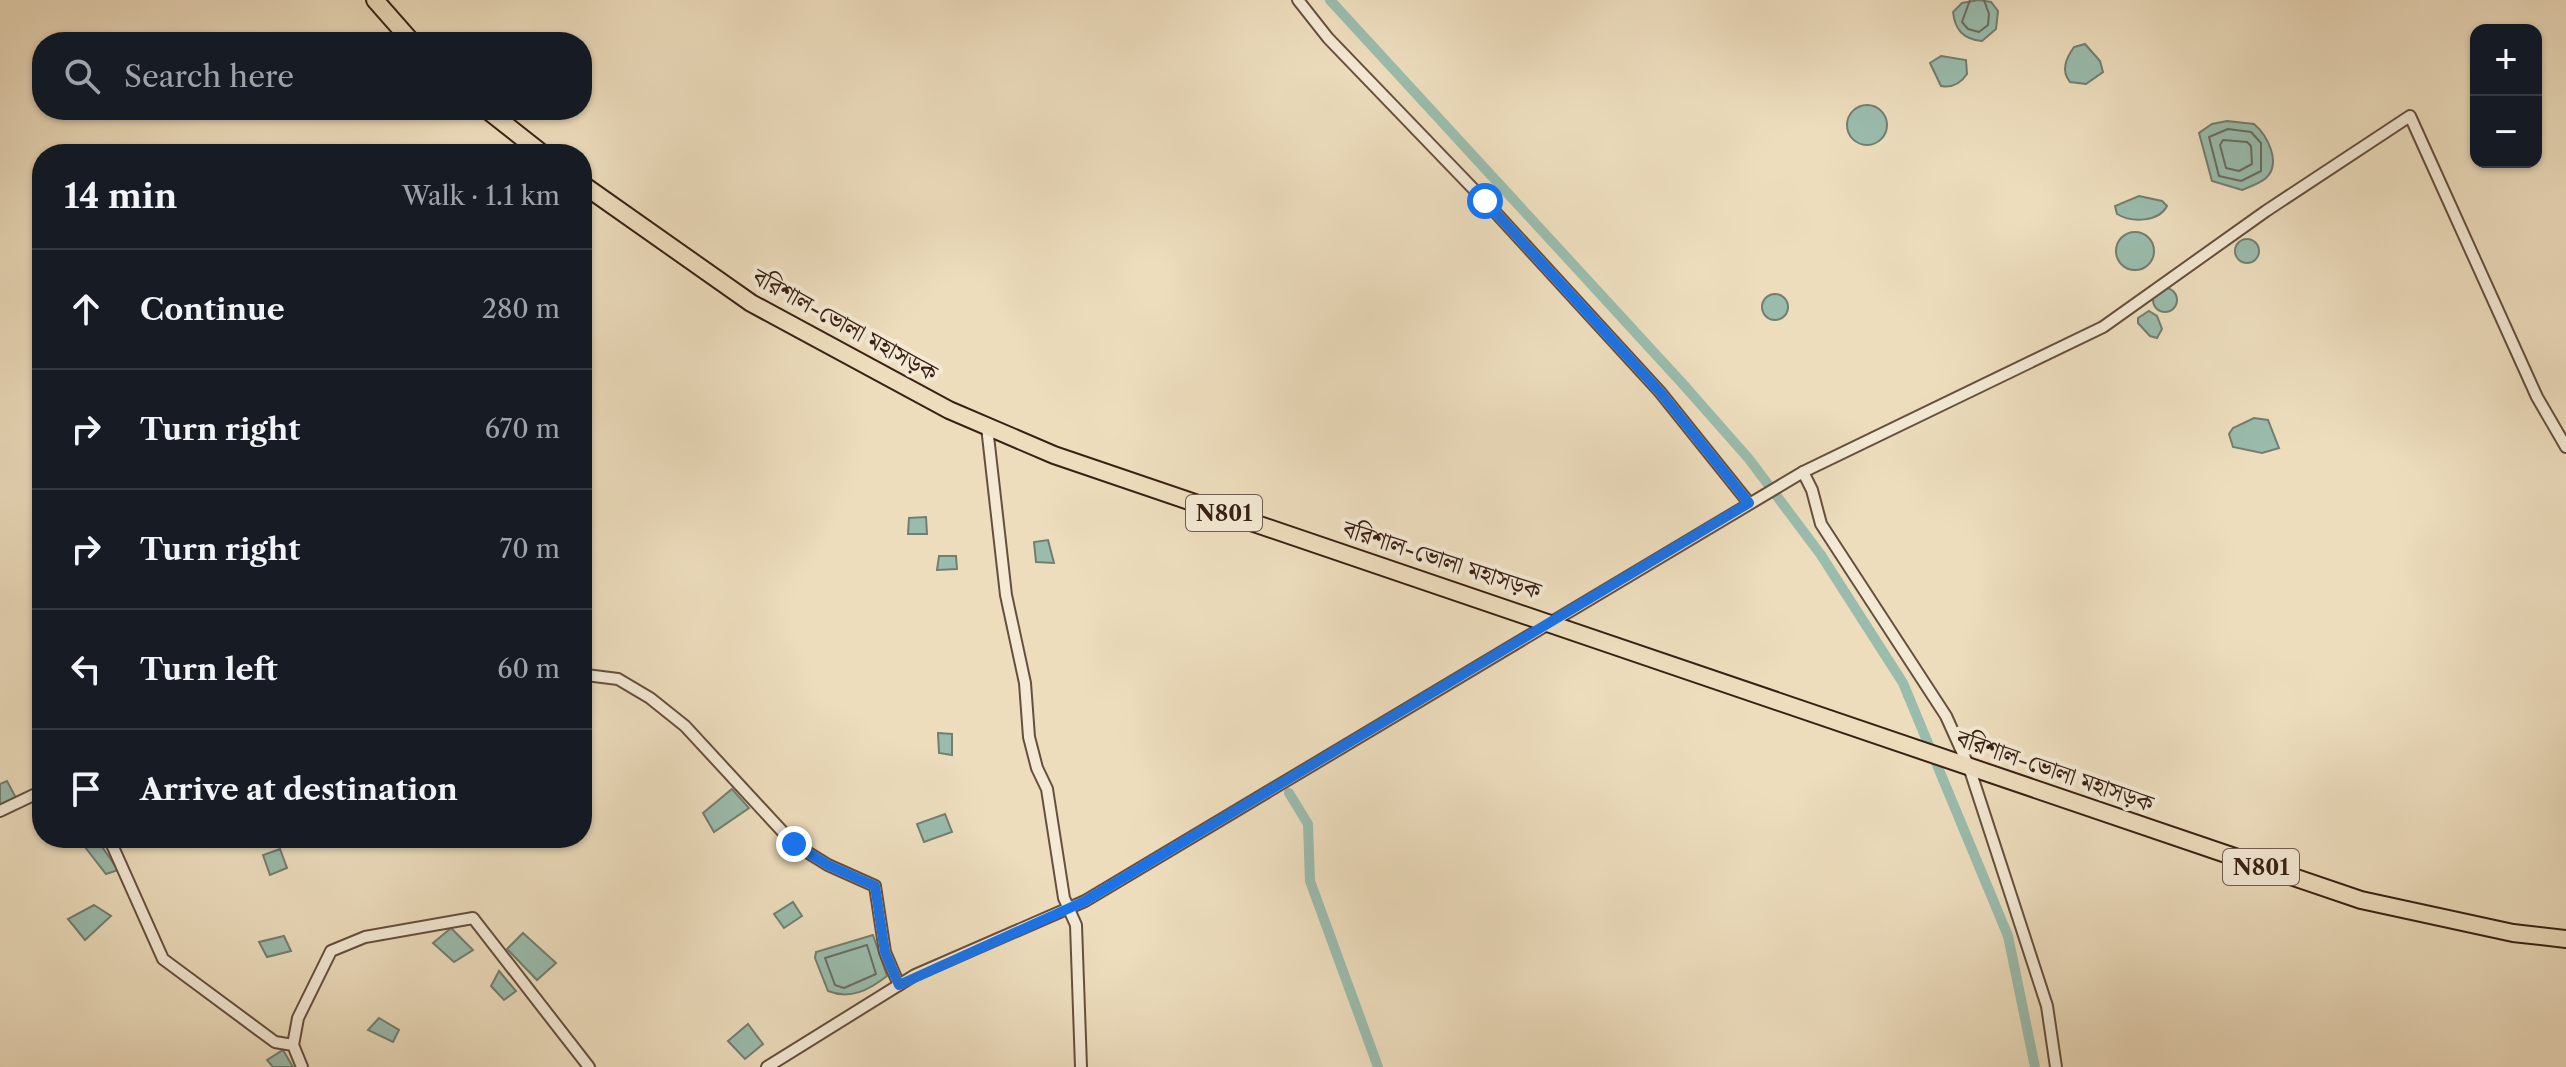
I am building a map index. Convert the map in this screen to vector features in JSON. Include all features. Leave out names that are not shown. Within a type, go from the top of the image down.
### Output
[{"type":"highway","points":[[375,0],[403,32]]},
{"type":"highway","points":[[500,120],[530,144]]},
{"type":"highway","name":"বরিশাল-ভোলা মহাসড়ক","points":[[592,191],[751,303],[987,427],[1054,455],[1553,622],[2361,900],[2513,933],[2566,939]]},
{"type":"street","points":[[1298,0],[1328,38],[1485,201],[1660,392],[1753,501]]},
{"type":"street","points":[[767,1067],[899,985],[1069,908],[1779,485],[2103,327],[2266,211],[2410,116],[2537,397],[2566,447]]},
{"type":"street","points":[[987,427],[1006,595],[1025,683],[1029,737],[1037,768],[1047,789],[1069,908],[1076,925],[1080,969],[1081,1067]]},
{"type":"street","points":[[1803,472],[1821,524],[1946,716],[1966,766],[2047,1006],[2056,1067]]},
{"type":"street","points":[[592,676],[618,679],[650,698],[685,726],[794,844],[828,865],[875,886],[885,952],[899,985]]},
{"type":"street","points":[[0,811],[32,796]]},
{"type":"street","points":[[113,848],[163,959],[275,1042],[293,1045]]},
{"type":"street","points":[[302,1067],[293,1045],[298,1018],[331,951],[365,937],[473,918],[589,1067]]},
{"type":"water","points":[[1979,0],[1991,2],[1998,11],[1996,29],[1982,41],[1961,32],[1953,12],[1962,3]]},
{"type":"water","points":[[2085,44],[2100,61],[2103,72],[2086,84],[2070,82],[2065,73],[2067,59],[2074,47]]},
{"type":"water","points":[[1941,56],[1966,60],[1967,74],[1959,82],[1941,86],[1930,63]]},
{"type":"water","points":[[1867,105],[1881,111],[1887,125],[1881,139],[1867,145],[1853,139],[1847,125],[1853,111]]},
{"type":"water","points":[[2227,121],[2254,124],[2264,135],[2273,157],[2271,172],[2266,178],[2242,190],[2212,181],[2199,133],[2212,124]]},
{"type":"water","points":[[2139,196],[2162,201],[2167,206],[2152,218],[2130,219],[2117,214],[2115,206]]},
{"type":"water","points":[[2135,232],[2149,237],[2154,251],[2149,265],[2135,270],[2121,265],[2116,251],[2121,237]]},
{"type":"water","points":[[2247,239],[2258,246],[2259,251],[2252,262],[2247,263],[2236,256],[2235,251],[2242,240]]},
{"type":"water","points":[[2165,288],[2174,291],[2177,300],[2174,309],[2165,312],[2156,309],[2153,300],[2156,291]]},
{"type":"water","points":[[1775,294],[1784,298],[1788,307],[1784,316],[1775,320],[1766,316],[1762,307],[1766,298]]},
{"type":"water","points":[[2149,311],[2157,316],[2162,329],[2157,338],[2150,336],[2138,323],[2138,318]]},
{"type":"water","points":[[2254,418],[2268,420],[2279,448],[2262,453],[2233,447],[2229,434],[2233,428]]},
{"type":"water","points":[[926,517],[927,534],[908,534],[909,518]]},
{"type":"water","points":[[1048,540],[1054,563],[1036,562],[1034,542]]},
{"type":"water","points":[[939,556],[956,556],[957,569],[937,570]]},
{"type":"water","points":[[938,733],[952,734],[952,755],[939,753]]},
{"type":"water","points":[[7,781],[16,798],[0,805],[0,784]]},
{"type":"water","points":[[732,789],[749,808],[714,832],[703,813]]},
{"type":"water","points":[[945,814],[952,832],[924,842],[917,824]]},
{"type":"water","points":[[86,848],[103,848],[118,870],[106,874]]},
{"type":"water","points":[[280,849],[287,868],[270,875],[263,855]]},
{"type":"water","points":[[793,902],[802,916],[784,928],[774,914]]},
{"type":"water","points":[[94,905],[111,916],[85,940],[68,919]]},
{"type":"water","points":[[451,928],[473,950],[454,962],[433,943]]},
{"type":"water","points":[[523,933],[556,963],[537,980],[507,949]]},
{"type":"water","points":[[873,935],[887,976],[873,986],[852,994],[828,991],[815,958],[816,952]]},
{"type":"water","points":[[284,936],[291,951],[267,957],[259,942]]},
{"type":"water","points":[[499,971],[516,991],[504,1000],[491,986]]},
{"type":"water","points":[[379,1018],[399,1030],[393,1042],[368,1030]]},
{"type":"water","points":[[748,1024],[763,1044],[745,1059],[728,1041]]},
{"type":"water","points":[[283,1050],[293,1067],[273,1067],[267,1060]]},
{"type":"waterway","points":[[1330,0],[1682,383],[1749,459],[1821,555],[1903,683],[2008,936],[2035,1067]]},
{"type":"waterway","points":[[1289,793],[1308,824],[1310,881],[1378,1067]]},
{"type":"route","points":[[794,844],[828,865],[875,886],[885,952],[899,985],[915,975],[1085,901],[1749,503],[1660,392],[1485,201]]}]
